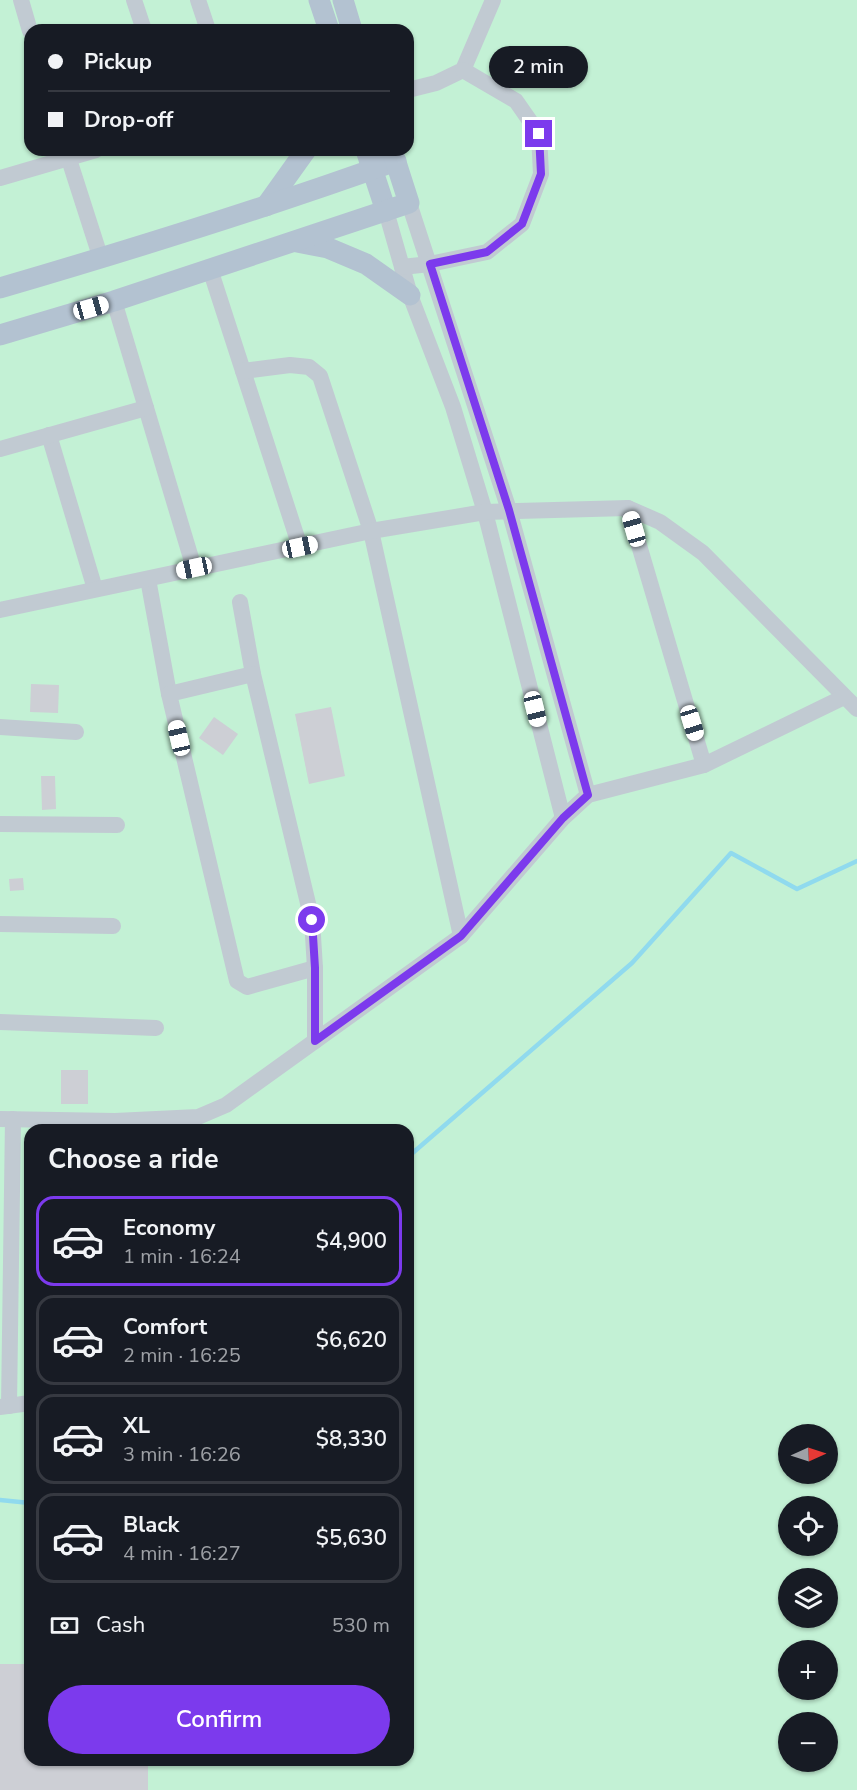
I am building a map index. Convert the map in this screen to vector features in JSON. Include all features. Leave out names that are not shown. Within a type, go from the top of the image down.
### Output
[{"type":"main road","points":[[319,0],[327,24]]},
{"type":"main road","points":[[343,0],[350,24]]},
{"type":"main road","points":[[266,206],[302,156]]},
{"type":"main road","points":[[0,288],[101,259],[266,206],[370,160],[394,156],[410,203],[114,302],[0,335]]},
{"type":"main road","points":[[370,160],[386,211]]},
{"type":"main road","points":[[296,241],[328,248],[366,264],[410,295]]},
{"type":"street","points":[[21,0],[28,24]]},
{"type":"street","points":[[134,0],[142,24]]},
{"type":"street","points":[[198,0],[206,24]]},
{"type":"street","points":[[414,88],[436,83],[463,70],[493,0]]},
{"type":"street","points":[[402,267],[430,264],[487,252],[522,224],[541,174],[539,134],[516,101],[463,70]]},
{"type":"street","points":[[0,178],[65,156]]},
{"type":"street","points":[[68,156],[101,259]]},
{"type":"street","points":[[410,203],[509,510],[588,795]]},
{"type":"street","points":[[386,211],[410,295],[453,407],[485,512],[563,818]]},
{"type":"street","points":[[210,270],[300,547]]},
{"type":"street","points":[[114,302],[194,568]]},
{"type":"street","points":[[243,371],[290,365],[309,367],[320,376],[371,531],[461,936]]},
{"type":"street","points":[[0,449],[146,408]]},
{"type":"street","points":[[49,435],[95,589]]},
{"type":"street","points":[[628,508],[704,765]]},
{"type":"street","points":[[0,610],[371,531],[485,512],[628,508],[660,522],[703,553],[857,709]]},
{"type":"street","points":[[148,579],[169,694],[237,981],[247,987],[315,968]]},
{"type":"street","points":[[240,602],[254,674],[312,920],[315,968],[315,1041]]},
{"type":"street","points":[[169,694],[254,674]]},
{"type":"street","points":[[158,1124],[200,1123],[461,936],[563,818],[588,795],[704,765],[844,697]]},
{"type":"street","points":[[0,727],[76,732]]},
{"type":"street","points":[[0,824],[117,825]]},
{"type":"street","points":[[0,924],[114,926]]},
{"type":"street","points":[[0,1022],[156,1028]]},
{"type":"street","points":[[24,1404],[4,1407],[7,1119],[97,1124]]},
{"type":"green space","points":[[0,0],[857,0],[857,1790],[0,1790]]},
{"type":"building","points":[[31,684],[59,685],[58,713],[30,712]]},
{"type":"building","points":[[331,707],[345,776],[309,784],[295,714]]},
{"type":"building","points":[[214,717],[238,734],[223,755],[199,738]]},
{"type":"building","points":[[41,776],[55,776],[56,809],[42,810]]},
{"type":"building","points":[[23,878],[24,890],[10,891],[9,879]]},
{"type":"building","points":[[61,1070],[88,1070],[88,1104],[61,1104]]},
{"type":"building","points":[[0,1664],[24,1664],[24,1766],[148,1766],[148,1790],[0,1790]]},
{"type":"waterway","points":[[414,1152],[632,963],[731,853],[797,889],[857,861]]},
{"type":"waterway","points":[[0,1500],[24,1502]]},
{"type":"route","points":[[312,920],[315,968],[315,1041],[461,936],[563,818],[588,795],[509,510],[430,264],[487,252],[522,224],[541,174],[539,134]]}]
